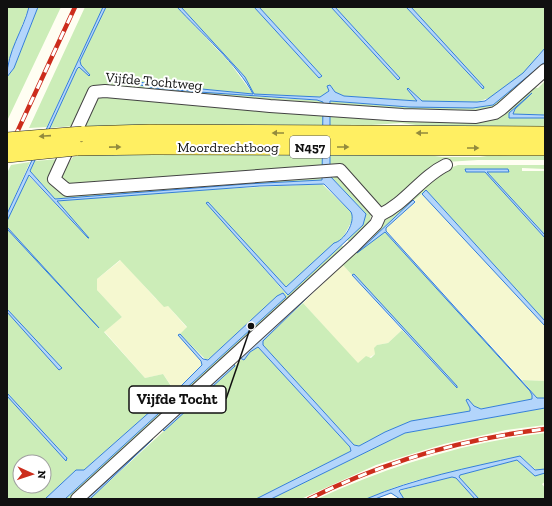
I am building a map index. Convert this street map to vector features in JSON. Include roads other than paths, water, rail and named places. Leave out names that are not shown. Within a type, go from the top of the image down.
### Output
[{"type":"main road","name":"Moordrechtboog","points":[[7,140],[82,134],[157,132],[545,134]]},
{"type":"main road","name":"Moordrechtboog","points":[[7,155],[76,148],[545,148]]},
{"type":"street","name":"Vijfde Tochtweg","points":[[380,215],[340,170],[67,190],[54,179],[94,92],[105,91],[270,106],[404,115],[476,117],[495,114],[545,70]]},
{"type":"street","points":[[77,499],[350,249],[376,224],[380,215],[393,209],[436,170],[446,165]]},
{"type":"water","points":[[29,7],[38,7],[14,68],[7,77],[12,50]]},
{"type":"water","points":[[103,7],[106,7],[80,61],[81,65],[90,75],[89,76],[79,67],[77,69],[30,171],[55,199],[246,184],[322,180],[323,102],[317,100],[154,88],[122,81],[123,79],[151,84],[253,94],[247,83],[229,60],[177,7],[181,7],[245,77],[254,94],[320,97],[329,91],[327,86],[330,85],[335,92],[344,96],[417,101],[407,89],[408,88],[422,101],[477,102],[485,101],[523,73],[545,48],[545,62],[493,105],[473,108],[409,107],[330,101],[330,176],[366,214],[363,225],[288,295],[206,203],[208,202],[286,287],[334,243],[342,239],[352,221],[351,212],[324,184],[260,186],[57,201],[88,238],[29,175],[7,221],[7,214]]},
{"type":"water","points":[[254,7],[259,7],[322,76],[319,78]]},
{"type":"water","points":[[331,7],[335,7],[400,78],[398,80]]},
{"type":"water","points":[[406,7],[411,7],[484,87],[483,89]]},
{"type":"water","points":[[532,93],[515,109],[513,114],[545,115],[545,118],[509,118],[509,113]]},
{"type":"water","points":[[465,169],[508,169],[509,172],[487,172],[545,235],[545,238],[485,172],[466,172]]},
{"type":"water","points":[[426,190],[545,321],[545,326],[422,194]]},
{"type":"water","points":[[413,200],[415,202],[386,228],[386,231],[537,398],[545,398],[545,408],[405,433],[271,499],[256,499],[351,451],[350,447],[258,347],[250,352],[244,360],[240,358],[316,289],[263,341],[263,345],[354,445],[359,446],[385,432],[411,421],[470,411],[466,400],[468,399],[474,406],[481,409],[532,399],[530,391],[385,232],[357,253]]},
{"type":"water","points":[[7,227],[99,328],[7,229]]},
{"type":"water","points":[[354,274],[457,386],[457,388],[352,275]]},
{"type":"water","points":[[283,293],[286,297],[65,499],[45,499],[76,470],[84,470],[170,394],[175,392],[202,365],[201,361],[178,335],[180,334],[203,359],[208,360],[277,296]]},
{"type":"water","points":[[7,309],[62,368],[59,370],[7,312]]},
{"type":"water","points":[[234,364],[235,366],[164,431],[163,429]]},
{"type":"water","points":[[7,393],[67,458],[66,461],[7,396]]},
{"type":"water","points":[[153,439],[90,499],[87,499]]},
{"type":"water","points":[[520,456],[535,470],[545,469],[545,473],[535,476],[517,460],[460,475],[459,477],[479,499],[475,499],[456,478],[452,477],[400,490],[399,491],[404,499],[400,499],[391,493],[375,499],[366,499],[423,479]]},
{"type":"railway","points":[[7,154],[75,7]]},
{"type":"railway","points":[[309,499],[366,474],[424,454],[484,439],[545,429]]},
{"type":"place","name":"Vijfde Tocht","points":[[251,326]]}]
